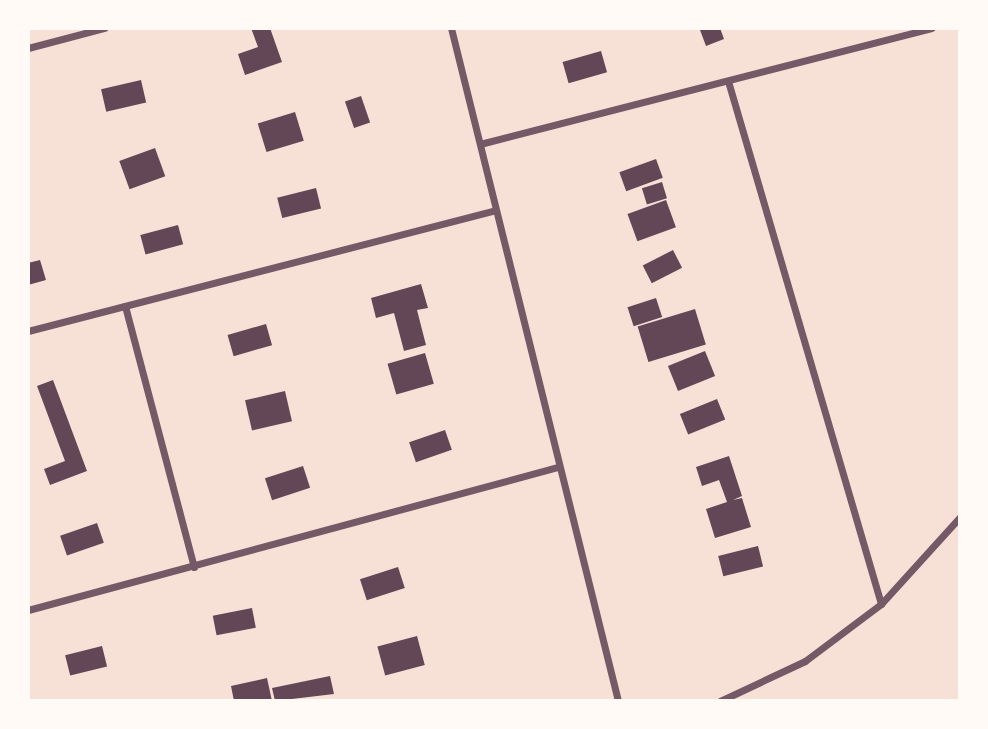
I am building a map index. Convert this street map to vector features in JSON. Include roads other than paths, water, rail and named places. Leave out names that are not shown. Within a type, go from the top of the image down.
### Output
[{"type":"street","points":[[28,48],[104,28]]},
{"type":"street","points":[[451,28],[618,701]]},
{"type":"street","points":[[480,144],[931,28]]},
{"type":"street","points":[[728,81],[881,604]]},
{"type":"street","points":[[28,331],[495,210]]},
{"type":"street","points":[[125,306],[194,567]]},
{"type":"street","points":[[28,610],[558,467]]},
{"type":"street","points":[[720,701],[804,661],[881,604],[960,517]]}]
